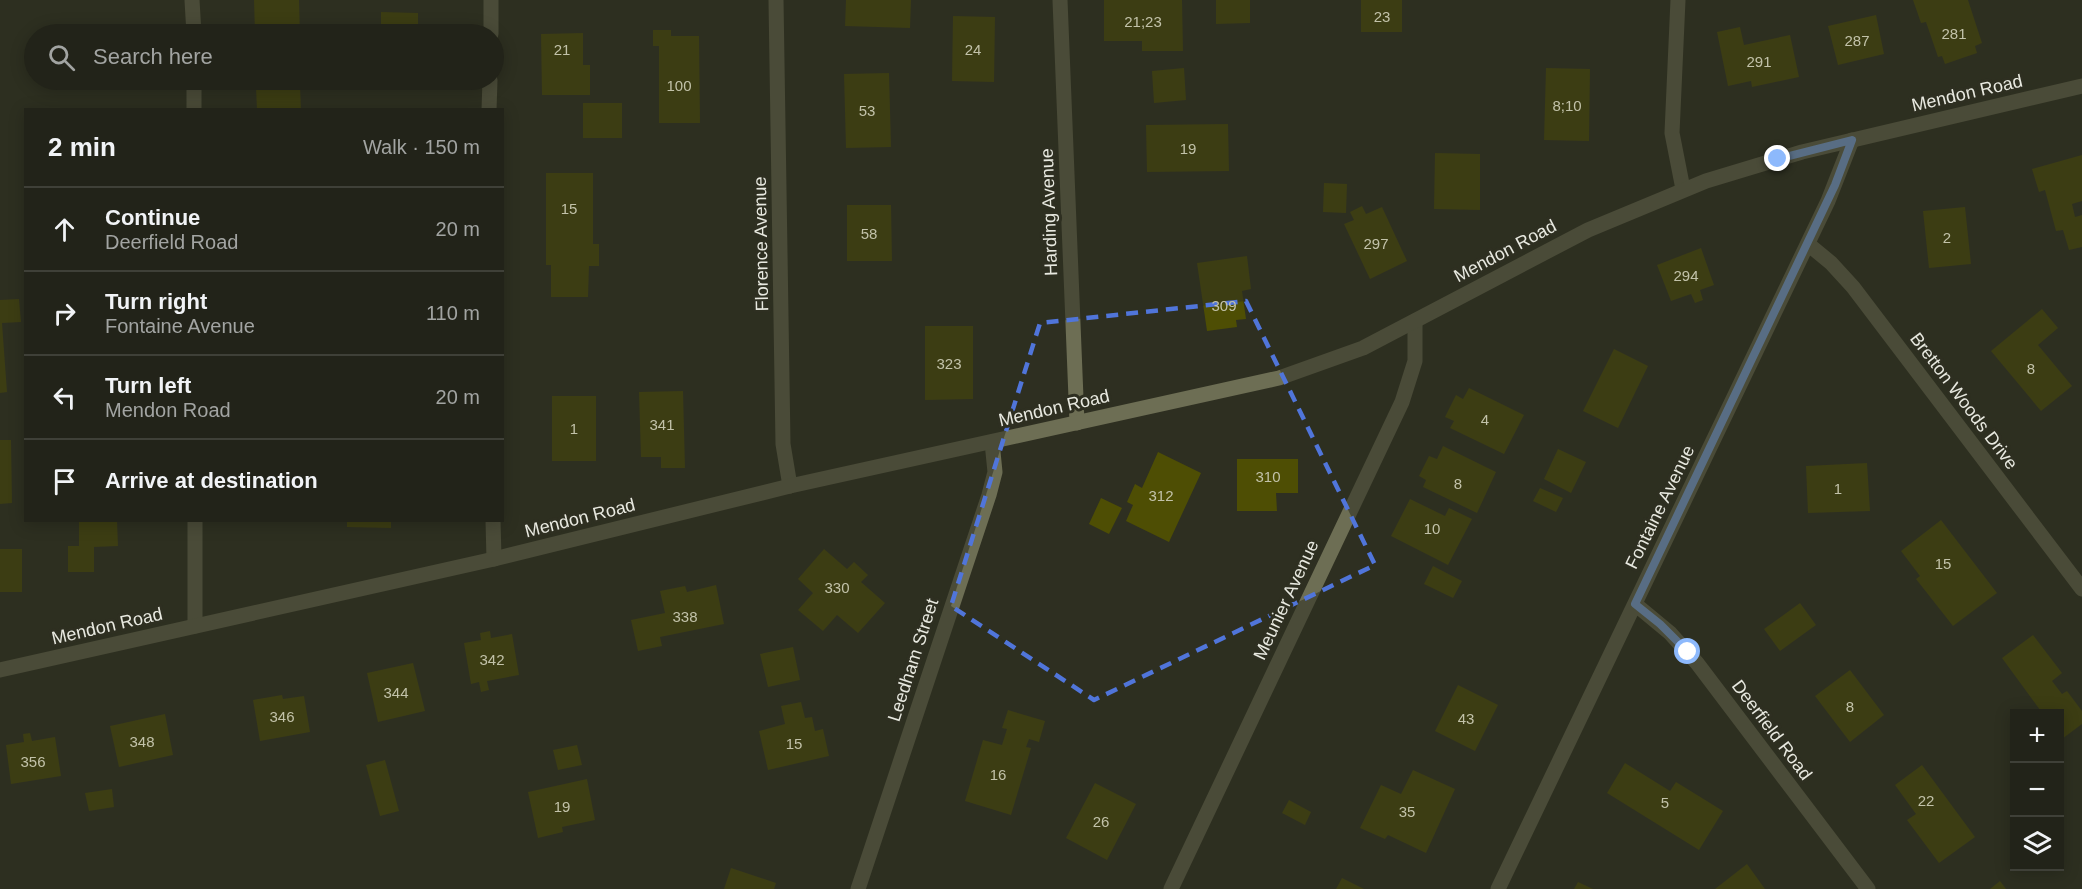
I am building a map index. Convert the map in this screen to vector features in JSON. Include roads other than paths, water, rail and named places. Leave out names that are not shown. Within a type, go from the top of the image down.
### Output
[{"type":"street","points":[[192,0],[193,24]]},
{"type":"street","points":[[490,24],[491,0]]},
{"type":"street","name":"Florence Avenue","points":[[776,0],[783,444],[790,486]]},
{"type":"street","name":"Harding Avenue","points":[[1060,0],[1077,423]]},
{"type":"street","points":[[1678,0],[1672,133],[1683,189]]},
{"type":"street","name":"Mendon Road","points":[[0,670],[494,559],[790,486],[1311,369],[1343,357],[1416,321],[1547,250],[1683,189],[1754,165],[2082,86]]},
{"type":"street","points":[[194,90],[194,108]]},
{"type":"street","points":[[489,90],[489,108]]},
{"type":"street","name":"Fontaine Avenue","points":[[1498,889],[1808,244],[1835,185],[1852,140]]},
{"type":"street","name":"Bretton Woods Drive","points":[[1808,244],[1853,287],[2082,589]]},
{"type":"street","name":"Meunier Avenue","points":[[1171,889],[1402,402],[1415,361],[1416,321]]},
{"type":"street","name":"Leedham Street","points":[[858,889],[989,495],[995,472],[992,442]]},
{"type":"street","points":[[195,522],[195,626]]},
{"type":"street","points":[[494,522],[494,559]]},
{"type":"street","name":"Deerfield Road","points":[[1635,604],[1670,633],[1697,663],[1868,889]]}]
